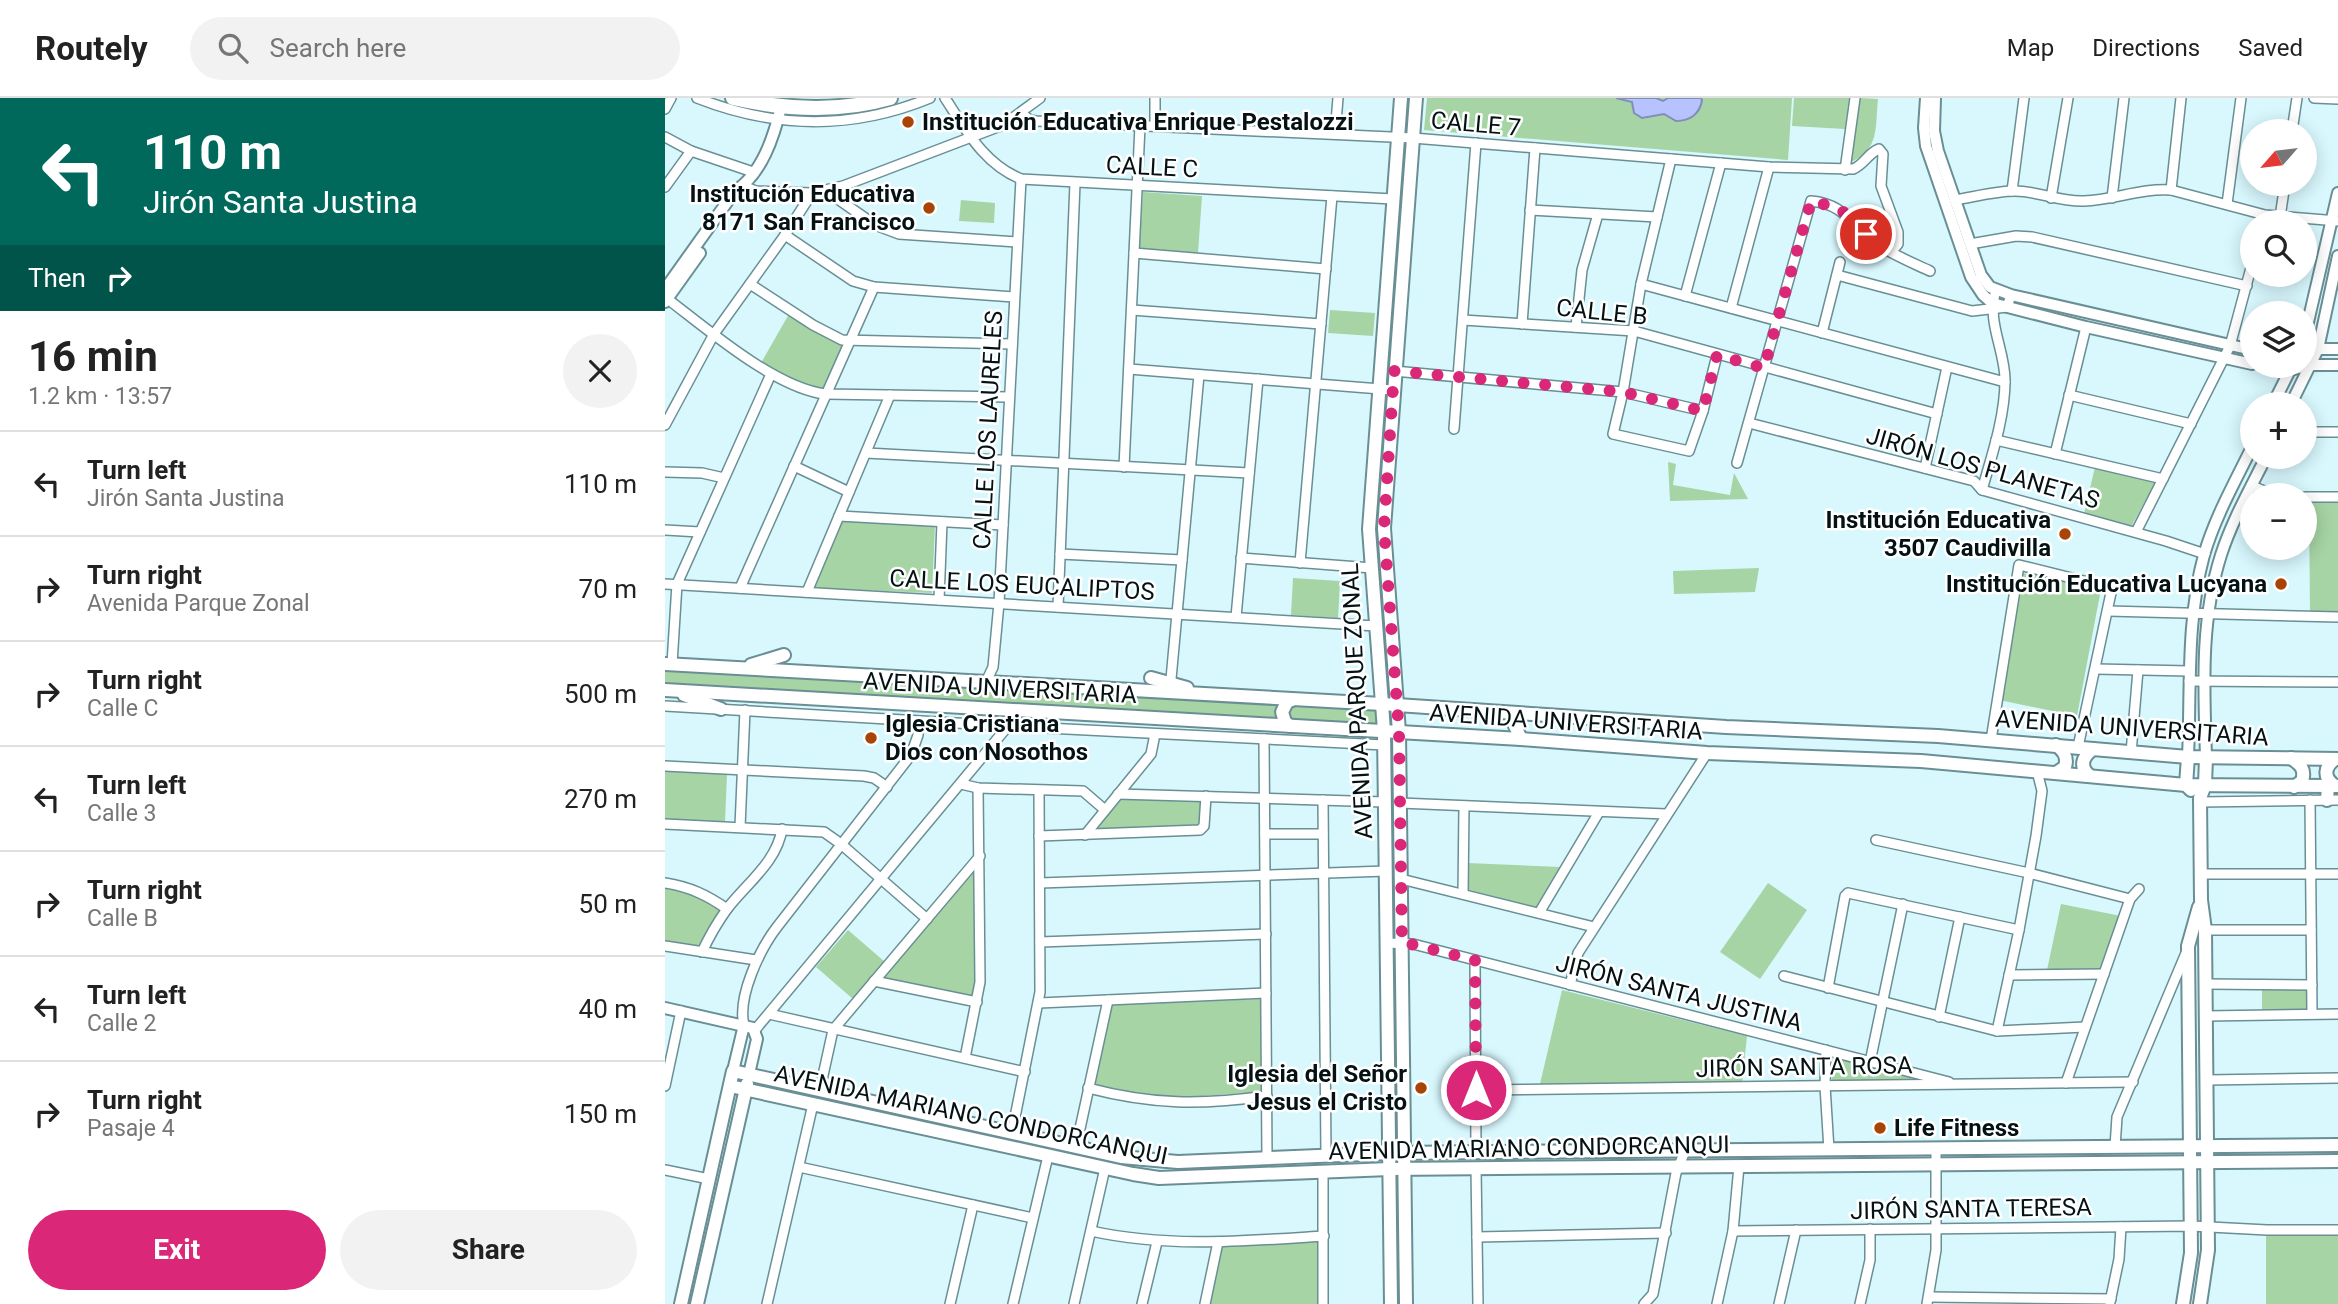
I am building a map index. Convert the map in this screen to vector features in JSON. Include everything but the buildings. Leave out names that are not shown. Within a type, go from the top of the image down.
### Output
[{"type":"highway","points":[[733,98],[780,114],[890,98]]},
{"type":"main road","name":"AVENIDA PARQUE ZONAL","points":[[1391,1304],[1384,731],[1369,528],[1401,98]]},
{"type":"main road","name":"AVENIDA PARQUE ZONAL","points":[[1406,1304],[1399,732],[1384,528],[1416,98]]},
{"type":"main road","points":[[739,668],[784,654]]},
{"type":"main road","name":"AVENIDA UNIVERSITARIA","points":[[669,664],[1991,740],[2187,758],[2336,759]]},
{"type":"main road","points":[[1151,678],[1208,695]]},
{"type":"main road","name":"AVENIDA UNIVERSITARIA","points":[[668,690],[1521,739],[1707,753],[1921,761],[2186,785],[2333,786]]},
{"type":"main road","points":[[668,690],[721,709]]},
{"type":"main road","points":[[1254,698],[1262,705],[1262,711],[1254,724]]},
{"type":"main road","points":[[1290,726],[1282,718],[1282,712],[1287,702],[1292,699]]},
{"type":"main road","points":[[1490,712],[1495,715],[1498,725],[1490,738]]},
{"type":"main road","points":[[1521,739],[1515,726],[1522,714]]},
{"type":"main road","points":[[2056,746],[2063,751],[2066,759],[2065,767],[2056,773]]},
{"type":"main road","points":[[2090,776],[2084,769],[2083,761],[2084,756],[2093,749]]},
{"type":"main road","points":[[2200,1304],[2208,1258],[2205,929],[2200,900],[2200,800],[2205,785],[2206,757]]},
{"type":"main road","points":[[2187,758],[2186,785],[2200,800]]},
{"type":"main road","points":[[2291,758],[2300,765],[2304,773],[2302,781],[2294,786]]},
{"type":"main road","points":[[2333,800],[2333,786],[2327,779],[2326,771],[2336,759]]},
{"type":"main road","points":[[2183,1304],[2191,1261],[2188,946],[2200,900]]},
{"type":"main road","points":[[681,1304],[733,1071]]},
{"type":"main road","name":"AVENIDA MARIANO CONDORCANQUI","points":[[733,1071],[1146,1161],[1390,1153],[2338,1145]]},
{"type":"main road","points":[[697,1304],[749,1074]]},
{"type":"main road","name":"AVENIDA MARIANO CONDORCANQUI","points":[[730,1086],[1105,1168],[1144,1176],[1174,1178],[1390,1169],[2338,1161]]},
{"type":"main road","points":[[972,1139],[975,1124]]},
{"type":"main road","points":[[1469,1153],[1469,1168]]},
{"type":"main road","points":[[1144,1176],[1146,1161]]},
{"type":"main road","points":[[1390,1189],[1405,1189]]},
{"type":"street","points":[[665,109],[671,98]]},
{"type":"street","points":[[697,98],[723,107],[780,114],[808,123],[866,117],[897,110],[930,98]]},
{"type":"street","name":"CALLE C","points":[[945,98],[971,137],[995,165],[1021,178],[1393,199]]},
{"type":"street","points":[[743,186],[756,191],[812,193],[861,181],[1003,125],[1040,98]]},
{"type":"street","points":[[1155,98],[1155,126]]},
{"type":"street","points":[[1335,134],[1338,98]]},
{"type":"street","points":[[1855,98],[1845,170],[1858,167],[1874,151],[1882,151],[1881,186],[1898,232],[1898,244],[1891,252]]},
{"type":"street","points":[[1942,98],[1926,98],[1926,146],[1971,277],[1992,307]]},
{"type":"street","points":[[1935,98],[1935,138],[1981,275],[1990,287],[2011,295],[2240,348]]},
{"type":"street","points":[[2012,191],[2024,98]]},
{"type":"street","points":[[2051,198],[2068,98]]},
{"type":"street","points":[[2112,198],[2124,98]]},
{"type":"street","points":[[2171,190],[2181,98]]},
{"type":"street","points":[[2227,204],[2241,98]]},
{"type":"street","points":[[2294,119],[2297,98]]},
{"type":"street","points":[[2314,98],[2338,99]]},
{"type":"street","name":"CALLE 7","points":[[1021,113],[1036,121],[1398,137],[1769,167],[1845,170]]},
{"type":"street","points":[[780,114],[773,137],[743,186],[741,194],[665,297],[771,374],[796,387],[826,394],[1009,397]]},
{"type":"street","points":[[1124,467],[1140,126]]},
{"type":"street","points":[[665,137],[691,151],[753,172]]},
{"type":"street","points":[[1454,429],[1476,143]]},
{"type":"street","points":[[1522,324],[1535,148]]},
{"type":"street","points":[[665,187],[691,151]]},
{"type":"street","points":[[1671,159],[1641,285],[1613,434],[1686,452],[1692,449],[1717,355]]},
{"type":"street","points":[[1685,296],[1721,163]]},
{"type":"street","points":[[1731,309],[1769,167]]},
{"type":"street","name":"CALLE LOS LAURELES","points":[[986,682],[993,667],[999,603],[1021,178]]},
{"type":"street","points":[[1058,607],[1075,183]]},
{"type":"street","points":[[825,190],[875,225],[899,234],[1017,242]]},
{"type":"street","points":[[1955,200],[2012,191],[2075,201],[2112,198],[2144,190],[2171,190],[2243,210]]},
{"type":"street","points":[[665,425],[714,334],[812,193]]},
{"type":"street","points":[[2314,301],[2335,220],[2338,193]]},
{"type":"street","points":[[1300,563],[1332,196]]},
{"type":"street","points":[[1737,463],[1809,203],[1815,201],[1839,208],[1877,244],[1930,271]]},
{"type":"street","points":[[1530,210],[1657,218]]},
{"type":"street","points":[[1576,327],[1582,270],[1598,214]]},
{"type":"street","points":[[2317,219],[2335,220]]},
{"type":"street","points":[[785,235],[852,281],[874,287],[1014,297]]},
{"type":"street","points":[[1970,244],[2032,236],[2240,284]]},
{"type":"street","points":[[1134,253],[1326,269]]},
{"type":"street","points":[[2338,256],[2335,285],[2318,349],[2338,349]]},
{"type":"street","points":[[1822,333],[1840,262]]},
{"type":"street","points":[[1837,275],[1972,311],[2007,307],[2240,362]]},
{"type":"street","points":[[750,284],[813,325],[850,341],[1012,344]]},
{"type":"street","points":[[1641,285],[2005,382]]},
{"type":"street","points":[[740,588],[874,287]]},
{"type":"street","points":[[2136,532],[2230,346],[2247,287]]},
{"type":"street","points":[[1982,490],[1996,440],[2005,382],[2003,358],[1997,344],[1992,307],[1996,290]]},
{"type":"street","points":[[2007,307],[2011,295]]},
{"type":"street","points":[[1132,310],[1321,324]]},
{"type":"street","name":"CALLE B","points":[[1463,320],[1634,331],[1937,414]]},
{"type":"street","points":[[2055,454],[2086,327]]},
{"type":"street","points":[[2317,362],[2338,365]]},
{"type":"street","points":[[1925,468],[1947,367]]},
{"type":"street","points":[[1129,369],[1393,390]]},
{"type":"street","points":[[1394,371],[1623,392],[1703,411]]},
{"type":"street","points":[[669,664],[677,584],[771,374]]},
{"type":"street","points":[[1171,679],[1199,375]]},
{"type":"street","points":[[1236,617],[1258,379]]},
{"type":"street","points":[[807,592],[890,395]]},
{"type":"street","points":[[2069,395],[2191,424]]},
{"type":"street","name":"JIRÓN LOS PLANETAS","points":[[1749,423],[1974,481],[1982,490],[2136,532],[2205,554]]},
{"type":"street","points":[[2317,432],[2338,432]]},
{"type":"street","points":[[1996,440],[2163,479]]},
{"type":"street","points":[[866,453],[1249,473]]},
{"type":"street","points":[[794,466],[849,492]]},
{"type":"street","points":[[2187,758],[2193,614],[2205,554],[2217,520],[2241,469]]},
{"type":"street","points":[[665,472],[702,473],[724,478]]},
{"type":"street","points":[[2317,497],[2338,497]]},
{"type":"street","points":[[2206,757],[2204,662],[2208,615],[2222,551],[2240,512]]},
{"type":"street","points":[[839,516],[1003,525]]},
{"type":"street","points":[[939,600],[942,522]]},
{"type":"street","points":[[665,530],[700,532]]},
{"type":"street","points":[[1060,554],[1182,560]]},
{"type":"street","points":[[1241,558],[1372,568]]},
{"type":"street","points":[[1991,740],[2019,565],[2112,587],[2078,747]]},
{"type":"street","name":"CALLE LOS EUCALIPTOS","points":[[665,584],[1376,626]]},
{"type":"street","points":[[2108,611],[2338,617]]},
{"type":"street","points":[[2096,668],[2189,671],[2204,662]]},
{"type":"street","points":[[2131,753],[2138,670]]},
{"type":"street","points":[[2189,671],[2204,681],[2338,682]]},
{"type":"street","name":"AVENIDA UNIVERSITARIA","points":[[665,706],[1384,745]]},
{"type":"street","points":[[740,827],[745,710]]},
{"type":"street","points":[[733,1071],[744,1025],[741,1014],[756,960],[770,936],[911,755],[918,735],[919,721]]},
{"type":"street","points":[[755,1030],[1008,726]]},
{"type":"street","points":[[1085,835],[1151,754],[1155,734]]},
{"type":"street","points":[[1264,738],[1267,1158]]},
{"type":"street","points":[[1570,985],[1578,953],[1707,753]]},
{"type":"street","points":[[665,766],[864,776],[874,778],[887,787]]},
{"type":"street","points":[[1997,1031],[2019,930],[2042,791],[2038,771]]},
{"type":"street","points":[[961,784],[978,788],[1083,791],[1105,810]]},
{"type":"street","points":[[965,1058],[980,982],[978,788]]},
{"type":"street","points":[[1012,1132],[1039,1003],[1039,791]]},
{"type":"street","points":[[1118,794],[1385,802]]},
{"type":"street","points":[[1039,836],[1200,830],[1204,827],[1206,796]]},
{"type":"street","points":[[1322,800],[1326,1156]]},
{"type":"street","points":[[2200,800],[2333,800]]},
{"type":"street","points":[[2311,800],[2312,1014]]},
{"type":"street","points":[[1400,803],[1666,814]]},
{"type":"street","points":[[1463,894],[1464,806]]},
{"type":"street","points":[[1539,913],[1599,812]]},
{"type":"street","points":[[665,824],[824,832],[927,919]]},
{"type":"street","points":[[702,951],[727,909],[774,854],[782,829]]},
{"type":"street","points":[[1265,834],[1323,834]]},
{"type":"street","points":[[1877,840],[2029,873],[2130,899]]},
{"type":"street","points":[[820,1089],[833,1030],[979,856]]},
{"type":"street","points":[[1040,883],[1386,872]]},
{"type":"street","points":[[2200,874],[2338,874]]},
{"type":"street","points":[[1401,878],[1594,927]]},
{"type":"street","points":[[665,883],[694,889],[708,895],[727,909]]},
{"type":"street","points":[[2066,1083],[2130,899],[2139,889]]},
{"type":"street","points":[[1828,988],[1846,896],[1852,893],[2019,930]]},
{"type":"street","points":[[1870,1062],[1903,904]]},
{"type":"street","points":[[1939,1017],[1960,917]]},
{"type":"street","points":[[2205,929],[2311,930]]},
{"type":"street","points":[[1040,942],[1265,934]]},
{"type":"street","name":"JIRÓN SANTA JUSTINA","points":[[1387,943],[1402,942],[1475,960],[1961,1085]]},
{"type":"street","points":[[665,946],[756,960]]},
{"type":"street","points":[[2115,1147],[2116,1120],[2188,946]]},
{"type":"street","points":[[1469,1153],[1476,1090],[1475,960]]},
{"type":"street","points":[[2009,975],[2104,974]]},
{"type":"street","points":[[1784,976],[1997,1031],[2085,1027]]},
{"type":"street","points":[[874,981],[977,1002]]},
{"type":"street","points":[[2206,984],[2312,985]]},
{"type":"street","points":[[1039,1003],[1266,993]]},
{"type":"street","points":[[1076,1147],[1108,1000]]},
{"type":"street","points":[[665,1008],[744,1025],[755,1030]]},
{"type":"street","points":[[665,1086],[681,1012]]},
{"type":"street","points":[[769,1014],[1025,1072]]},
{"type":"street","points":[[2206,1016],[2338,1014]]},
{"type":"street","points":[[749,1074],[757,1040],[755,1030]]},
{"type":"street","points":[[1826,1050],[1829,1150]]},
{"type":"street","points":[[2207,1080],[2338,1077]]},
{"type":"street","name":"JIRÓN SANTA ROSA","points":[[1476,1090],[2133,1082]]},
{"type":"street","points":[[1089,1088],[1128,1098],[1168,1102],[1216,1103],[1266,1096]]},
{"type":"street","points":[[767,1304],[813,1104]]},
{"type":"street","points":[[1936,1149],[1935,1263],[1928,1301],[2110,1301],[2119,1259],[2121,1227]]},
{"type":"street","points":[[1644,1304],[1653,1294],[1676,1173],[1685,1151]]},
{"type":"street","points":[[1013,1304],[1048,1156]]},
{"type":"street","points":[[1717,1304],[1733,1231],[1739,1166]]},
{"type":"street","points":[[799,1167],[1033,1218]]},
{"type":"street","points":[[1074,1304],[1105,1168]]},
{"type":"street","points":[[1469,1168],[1477,1237],[1478,1304]]},
{"type":"street","points":[[665,1170],[709,1179]]},
{"type":"street","points":[[1323,1304],[1324,1172]]},
{"type":"street","points":[[950,1304],[973,1205]]},
{"type":"street","name":"JIRÓN SANTA TERESA","points":[[1733,1231],[2191,1226],[2338,1230]]},
{"type":"street","points":[[1860,1304],[1870,1260],[1870,1229]]},
{"type":"street","points":[[1779,1304],[1796,1230]]},
{"type":"street","points":[[1090,1231],[1157,1242],[1217,1242],[1324,1236]]},
{"type":"street","points":[[1477,1237],[1666,1233]]},
{"type":"street","points":[[1142,1304],[1157,1242]]},
{"type":"street","points":[[1205,1304],[1217,1242]]},
{"type":"green space","points":[[1427,98],[1792,98],[1788,160],[1424,130]]},
{"type":"green space","points":[[1794,98],[1849,98],[1845,129],[1792,126]]},
{"type":"green space","points":[[1860,98],[1878,99],[1876,128],[1867,151],[1851,162]]},
{"type":"green space","points":[[1143,192],[1202,196],[1198,253],[1139,249]]},
{"type":"green space","points":[[961,200],[995,203],[994,223],[959,221]]},
{"type":"green space","points":[[1330,310],[1375,313],[1373,336],[1328,333]]},
{"type":"green space","points":[[789,314],[846,344],[825,390],[797,383],[761,363]]},
{"type":"green space","points":[[1668,462],[1676,464],[1673,485],[1730,495],[1734,473],[1748,499],[1670,501]]},
{"type":"green space","points":[[2095,467],[2156,481],[2131,527],[2084,514]]},
{"type":"green space","points":[[2317,502],[2338,502],[2338,614],[2310,614],[2310,560],[2317,560]]},
{"type":"green space","points":[[842,520],[935,526],[932,593],[814,588]]},
{"type":"green space","points":[[1759,568],[1755,592],[1674,594],[1673,571]]},
{"type":"green space","points":[[2023,573],[2101,589],[2077,716],[1999,700]]},
{"type":"green space","points":[[1293,578],[1340,581],[1338,618],[1291,615]]},
{"type":"green space","points":[[665,667],[1378,708],[1379,727],[665,686]]},
{"type":"green space","points":[[665,771],[727,774],[725,822],[665,820]]},
{"type":"green space","points":[[1119,798],[1201,801],[1200,826],[1097,830]]},
{"type":"green space","points":[[1467,863],[1560,867],[1536,907],[1466,889]]},
{"type":"green space","points":[[975,869],[977,977],[973,997],[882,978]]},
{"type":"green space","points":[[1768,883],[1807,910],[1760,979],[1720,952]]},
{"type":"green space","points":[[665,889],[695,895],[721,912],[701,948],[665,942]]},
{"type":"green space","points":[[2061,904],[2121,916],[2101,971],[2047,970]]},
{"type":"green space","points":[[848,930],[885,962],[853,999],[816,967]]},
{"type":"green space","points":[[2262,988],[2308,989],[2308,1012],[2262,1012]]},
{"type":"green space","points":[[1562,990],[1747,1036],[1742,1084],[1540,1084]]},
{"type":"green space","points":[[1261,999],[1263,1092],[1157,1099],[1095,1086],[1111,1005]]},
{"type":"green space","points":[[1832,1056],[1911,1075],[1911,1081],[1832,1080]]},
{"type":"green space","points":[[2266,1233],[2338,1233],[2338,1304],[2266,1304]]},
{"type":"green space","points":[[1317,1241],[1317,1304],[1208,1304],[1220,1247]]},
{"type":"water","points":[[1616,98],[1702,100],[1693,116],[1676,121],[1664,114],[1642,118],[1634,113],[1632,102]]},
{"type":"place","name":"Institución Educativa Enrique Pestalozzi","points":[[908,122]]},
{"type":"place","name":"Institución Educativa 8171 San Francisco","points":[[929,208]]},
{"type":"place","name":"Institución Educativa 3507 Caudivilla","points":[[2065,534]]},
{"type":"place","name":"Institución Educativa Lucyana","points":[[2281,584]]},
{"type":"place","name":"Iglesia Cristiana Dios con Nosothos","points":[[871,738]]},
{"type":"place","name":"Iglesia del Señor Jesus el Cristo","points":[[1421,1088]]},
{"type":"place","name":"Life Fitness","points":[[1880,1128]]},
{"type":"route","points":[[1476,1090],[1475,960],[1402,942],[1399,732],[1384,528],[1394,371],[1623,392],[1703,411],[1717,355],[1764,368],[1809,203],[1815,201],[1839,208],[1866,234]]}]
